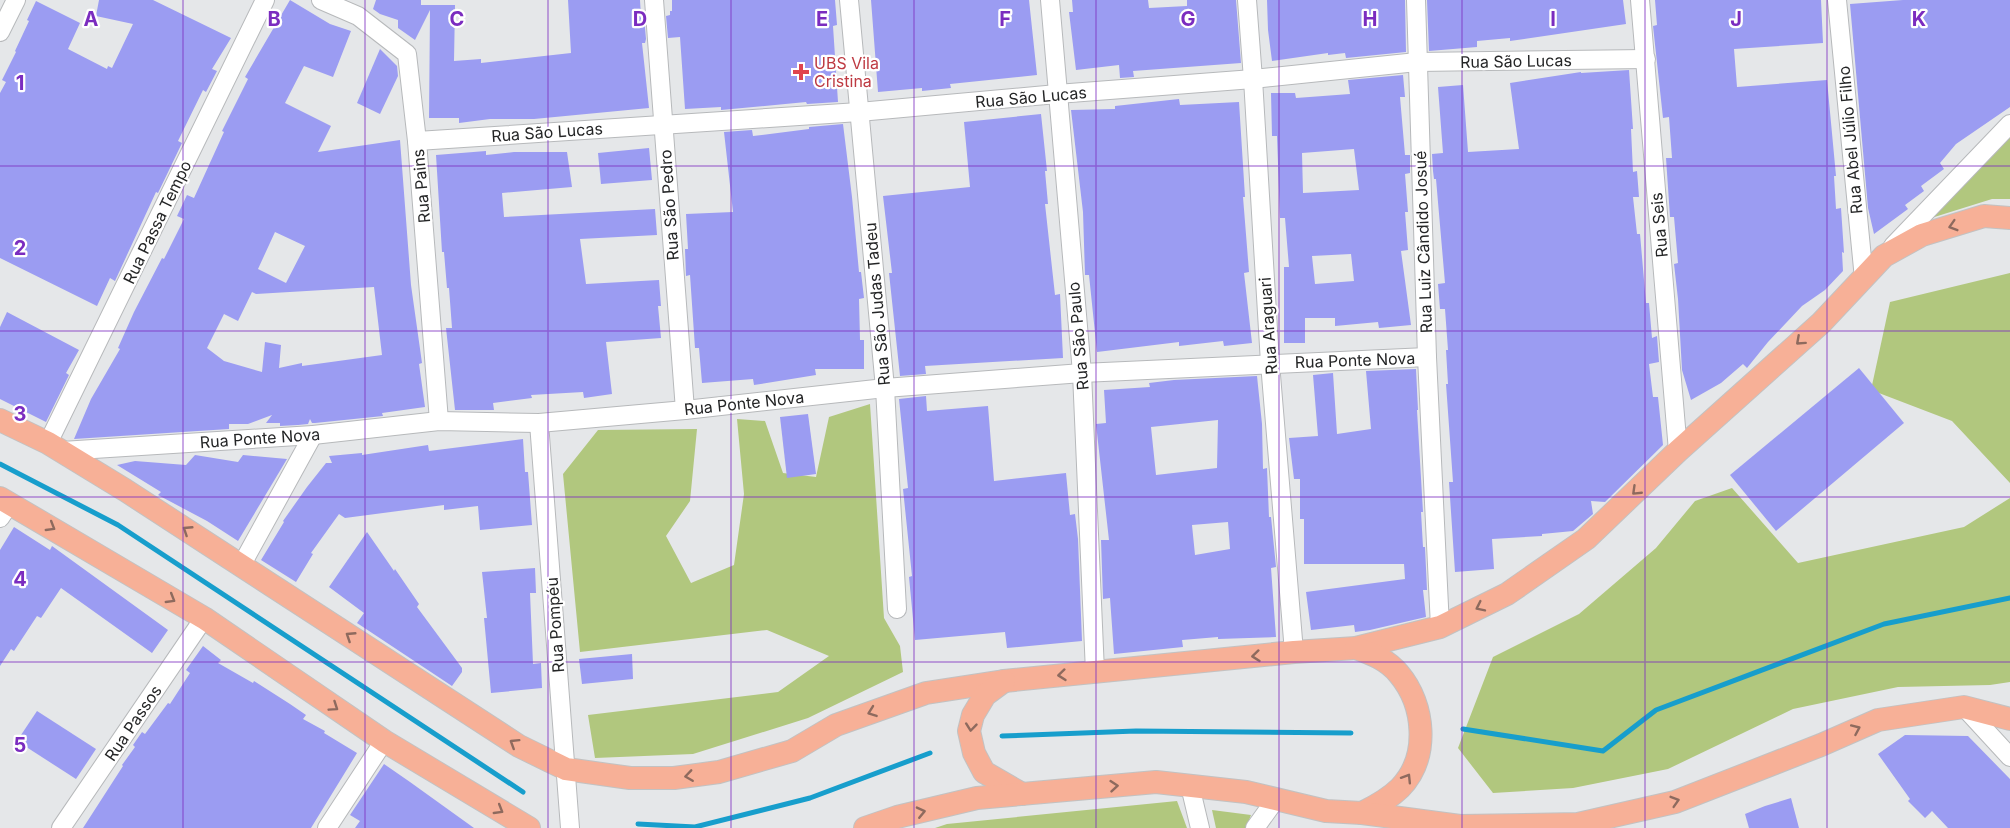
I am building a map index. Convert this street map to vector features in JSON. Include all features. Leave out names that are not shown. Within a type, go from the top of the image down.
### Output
[{"type":"main road","points":[[0,420],[55,447],[519,746],[566,769],[630,778],[674,778],[719,772],[792,751],[836,725],[926,693],[1004,681],[1294,652],[1356,648],[1440,627],[1506,594],[1586,539],[1678,451],[1813,330],[1884,256],[1922,235],[1984,216],[2010,218]]},
{"type":"main road","points":[[3,506],[204,618],[384,741],[529,828]]},
{"type":"main road","points":[[1356,648],[1379,657],[1398,673],[1413,693],[1420,717],[1421,741],[1415,765],[1402,786],[1383,802],[1362,813]]},
{"type":"main road","points":[[1004,681],[985,695],[973,715],[969,730],[974,753],[984,772],[1022,794]]},
{"type":"main road","points":[[865,828],[897,817],[977,798],[1156,782],[1246,792],[1326,811],[1362,813],[1460,826],[1578,824],[1629,820],[1821,745],[1878,720],[1964,707],[2010,719]]},
{"type":"street","points":[[0,32],[16,0]]},
{"type":"street","name":"Rua Passa Tempo","points":[[55,447],[265,0]]},
{"type":"street","name":"Rua Pains","points":[[321,0],[358,16],[407,54],[417,141],[439,422]]},
{"type":"street","name":"Rua São Pedro","points":[[654,0],[685,410]]},
{"type":"street","name":"Rua São Judas Tadeu","points":[[849,0],[885,388],[897,609]]},
{"type":"street","name":"Rua São Paulo","points":[[1050,0],[1082,373],[1095,672]]},
{"type":"street","name":"Rua Araguari","points":[[1247,0],[1270,363],[1294,652]]},
{"type":"street","name":"Rua Luiz Cândido Josué","points":[[1416,0],[1427,357],[1440,627]]},
{"type":"street","name":"Rua Seis","points":[[1640,0],[1678,451]]},
{"type":"street","name":"Rua Abel Júlio Filho","points":[[1837,0],[1864,279]]},
{"type":"street","name":"Rua São Lucas","points":[[417,141],[859,112],[1253,79],[1417,62],[1646,59]]},
{"type":"street","points":[[1884,256],[2010,124]]},
{"type":"street","name":"Rua Ponte Nova","points":[[55,447],[313,435],[439,422],[539,423],[885,388],[1082,373],[1427,357]]},
{"type":"street","name":"Rua Pompéu","points":[[539,423],[570,828]]},
{"type":"street","points":[[241,566],[313,435]]},
{"type":"street","name":"Rua Passos","points":[[61,828],[204,618]]},
{"type":"street","points":[[1964,707],[2010,757]]},
{"type":"street","points":[[327,828],[384,741]]},
{"type":"street","points":[[1190,786],[1200,828]]},
{"type":"street","points":[[1255,828],[1276,799]]},
{"type":"green space","points":[[2010,135],[2010,199],[1992,199],[1928,219]]},
{"type":"green space","points":[[2010,273],[2010,483],[1952,421],[1871,390],[1890,302]]},
{"type":"green space","points":[[870,404],[884,618],[900,646],[903,672],[808,718],[693,754],[595,758],[588,715],[778,692],[829,656],[767,630],[580,652],[563,474],[598,430],[697,429],[690,501],[666,536],[691,583],[734,565],[744,494],[737,419],[765,421],[783,473],[816,477],[829,417]]},
{"type":"green space","points":[[1732,488],[1798,563],[1964,527],[2010,498],[2010,682],[1990,685],[1898,687],[1793,709],[1668,769],[1573,788],[1493,793],[1458,748],[1493,657],[1579,614],[1656,548],[1695,501]]},
{"type":"green space","points":[[1177,801],[1187,828],[935,828],[947,824]]},
{"type":"green space","points":[[1212,810],[1251,815],[1246,828],[1216,828]]},
{"type":"building","points":[[99,0],[153,0],[231,38],[212,69],[217,71],[206,92],[203,90],[178,141],[182,143],[158,193],[156,192],[115,281],[110,278],[97,306],[0,258],[0,93],[6,82],[2,80],[36,1],[80,23],[68,49],[107,69],[108,66],[112,68],[133,24],[96,16]]},
{"type":"building","points":[[290,0],[330,24],[351,31],[333,77],[304,66],[285,103],[331,126],[318,152],[400,140],[411,285],[422,363],[419,364],[425,407],[382,413],[383,416],[315,423],[312,423],[310,419],[308,424],[298,425],[280,426],[280,423],[266,423],[272,415],[248,424],[229,424],[229,429],[74,439],[91,399],[120,349],[118,348],[134,312],[184,219],[177,216],[187,195],[194,198],[224,132],[222,131],[248,79],[245,77]],"holes":[[[275,232],[305,246],[286,283],[258,269]],[[374,287],[382,355],[302,366],[302,363],[279,368],[281,345],[265,342],[262,372],[224,361],[207,348],[224,314],[238,321],[252,292],[256,294]]]},
{"type":"building","points":[[376,0],[421,0],[421,5],[455,5],[454,61],[481,59],[481,63],[571,53],[568,0],[640,0],[646,39],[645,43],[642,43],[649,108],[534,119],[490,119],[459,123],[459,118],[429,118],[430,10],[415,40],[398,28],[398,20],[373,9]]},
{"type":"building","points":[[672,0],[835,0],[837,25],[833,26],[838,102],[807,104],[806,102],[721,110],[721,107],[685,109],[680,37],[668,38],[666,16],[672,11]]},
{"type":"building","points":[[871,0],[1029,0],[1037,75],[950,84],[951,88],[878,92]]},
{"type":"building","points":[[1072,0],[1148,0],[1149,8],[1187,6],[1187,0],[1236,0],[1241,63],[1133,71],[1134,77],[1120,78],[1119,65],[1076,70],[1069,12],[1073,12]]},
{"type":"building","points":[[1267,0],[1405,0],[1406,52],[1346,58],[1345,53],[1328,55],[1328,53],[1272,61]]},
{"type":"building","points":[[1427,0],[1623,0],[1626,24],[1510,41],[1510,38],[1477,41],[1477,47],[1429,51]]},
{"type":"building","points":[[1655,0],[1821,0],[1823,43],[1734,49],[1737,87],[1827,80],[1836,176],[1834,176],[1836,209],[1841,208],[1843,271],[1825,290],[1802,306],[1747,368],[1743,364],[1721,383],[1691,400],[1682,370],[1674,264],[1678,263],[1674,217],[1670,217],[1666,158],[1672,158],[1669,117],[1663,118],[1653,26],[1657,25]]},
{"type":"building","points":[[1903,0],[2010,0],[2010,107],[1956,144],[1940,163],[1944,169],[1921,186],[1924,191],[1905,205],[1908,209],[1874,234],[1868,208],[1850,4]]},
{"type":"building","points":[[380,49],[397,66],[398,76],[380,114],[357,103]]},
{"type":"building","points":[[1629,70],[1633,172],[1637,171],[1639,197],[1633,197],[1637,234],[1640,234],[1646,303],[1649,303],[1652,338],[1657,336],[1659,362],[1649,364],[1653,397],[1658,397],[1663,445],[1605,502],[1591,501],[1593,514],[1573,531],[1542,534],[1542,536],[1492,539],[1494,569],[1455,572],[1449,482],[1453,482],[1446,384],[1448,384],[1446,350],[1448,350],[1445,309],[1440,309],[1438,284],[1445,283],[1432,154],[1443,153],[1438,87],[1463,85],[1468,152],[1519,149],[1510,83],[1581,72]]},
{"type":"building","points":[[1403,75],[1405,97],[1400,97],[1405,155],[1410,155],[1410,173],[1405,174],[1408,250],[1401,251],[1411,325],[1379,328],[1378,322],[1335,326],[1335,318],[1305,318],[1305,343],[1284,343],[1284,267],[1289,267],[1285,218],[1280,218],[1277,136],[1272,136],[1271,93],[1295,93],[1296,98],[1350,94],[1348,80]],"holes":[[[1354,149],[1359,190],[1303,193],[1302,153]],[[1351,254],[1354,281],[1315,284],[1312,256]]]},
{"type":"building","points":[[1179,99],[1180,105],[1239,102],[1249,272],[1244,273],[1252,343],[1224,346],[1223,341],[1179,346],[1179,342],[1097,352],[1089,275],[1085,275],[1083,212],[1071,110],[1115,109],[1115,106]]},
{"type":"building","points":[[1041,114],[1047,171],[1045,171],[1048,204],[1045,204],[1055,295],[1060,294],[1063,358],[925,366],[926,374],[900,376],[883,196],[970,187],[964,122]]},
{"type":"building","points":[[843,124],[859,272],[861,272],[864,298],[859,299],[860,340],[864,340],[864,369],[815,369],[816,375],[754,385],[753,379],[702,383],[699,348],[695,348],[690,275],[686,276],[685,249],[688,249],[686,214],[733,212],[724,132],[752,130],[753,136]]},
{"type":"building","points":[[649,148],[652,180],[601,184],[598,153]]},
{"type":"building","points":[[486,151],[486,155],[514,152],[567,152],[572,187],[502,193],[504,217],[655,209],[657,235],[580,239],[586,284],[659,280],[661,306],[658,306],[661,338],[606,342],[612,394],[584,398],[583,392],[531,395],[532,398],[493,403],[494,410],[455,410],[446,328],[452,328],[449,288],[447,288],[444,252],[442,252],[436,155]]},
{"type":"building","points":[[7,312],[79,350],[66,373],[69,375],[46,422],[0,399],[0,327]]},
{"type":"building","points":[[1859,368],[1904,423],[1776,531],[1730,475]]},
{"type":"building","points":[[1416,369],[1423,512],[1421,512],[1427,590],[1423,590],[1426,617],[1355,632],[1354,625],[1311,630],[1306,592],[1405,579],[1404,564],[1304,564],[1304,519],[1300,519],[1300,479],[1294,479],[1289,438],[1318,436],[1313,375],[1333,373],[1337,434],[1371,429],[1366,371]]},
{"type":"building","points":[[1257,376],[1262,424],[1263,469],[1267,468],[1269,517],[1271,517],[1276,567],[1271,568],[1276,637],[1218,639],[1218,637],[1182,640],[1183,647],[1114,654],[1110,598],[1103,599],[1101,540],[1109,540],[1096,424],[1106,423],[1104,390],[1150,387],[1149,383]],"holes":[[[1218,420],[1217,468],[1156,475],[1151,427]],[[1228,522],[1230,549],[1195,555],[1192,525]]]},
{"type":"building","points":[[926,396],[927,411],[988,406],[994,481],[1066,473],[1070,515],[1075,514],[1078,539],[1082,641],[1007,648],[1005,632],[915,640],[909,577],[912,576],[903,489],[908,488],[899,399]]},
{"type":"building","points":[[808,414],[816,474],[787,478],[780,417]]},
{"type":"building","points":[[523,439],[532,525],[480,530],[478,506],[444,510],[444,505],[345,518],[339,514],[311,553],[313,554],[296,582],[261,560],[283,521],[307,487],[326,463],[332,463],[329,456],[362,453],[362,455],[428,445],[429,451]]},
{"type":"building","points":[[195,455],[238,462],[243,455],[287,459],[238,541],[207,521],[158,495],[161,492],[117,465],[135,461],[186,465]]},
{"type":"building","points":[[14,527],[50,550],[52,546],[168,630],[152,653],[61,588],[41,618],[37,616],[14,651],[11,649],[0,666],[0,550]]},
{"type":"building","points":[[367,532],[419,604],[417,607],[462,668],[462,672],[452,686],[357,623],[364,613],[329,587]]},
{"type":"building","points":[[535,568],[536,593],[530,593],[533,664],[541,663],[542,688],[491,693],[482,572]]},
{"type":"building","points":[[203,646],[221,660],[218,663],[253,683],[254,681],[290,704],[306,715],[303,719],[357,753],[311,828],[83,828],[135,747],[133,745],[142,732],[145,734],[168,703],[170,704],[190,673],[186,670]]},
{"type":"building","points":[[632,654],[633,679],[582,684],[579,659]]},
{"type":"building","points":[[37,711],[96,749],[76,779],[17,741]]},
{"type":"building","points":[[1905,735],[1968,736],[2010,779],[2010,828],[1948,828],[1932,811],[1925,818],[1908,801],[1910,799],[1878,754]]},
{"type":"building","points":[[384,764],[474,828],[355,828],[360,821],[350,815]]},
{"type":"building","points":[[1791,798],[1799,828],[1749,828],[1745,814]]},
{"type":"waterway","points":[[0,464],[118,525],[523,792]]},
{"type":"waterway","points":[[1463,729],[1603,751],[1656,710],[1884,624],[2010,598]]},
{"type":"waterway","points":[[1002,736],[1136,731],[1351,733]]},
{"type":"waterway","points":[[638,824],[695,827],[810,798],[930,753]]},
{"type":"place","name":"UBS Vila Cristina","points":[[801,72]]}]
